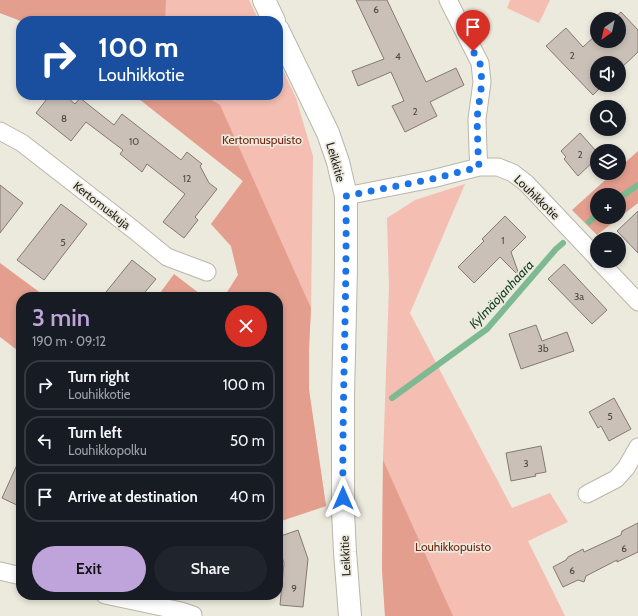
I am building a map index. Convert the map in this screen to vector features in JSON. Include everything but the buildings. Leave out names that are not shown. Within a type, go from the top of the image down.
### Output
[{"type":"street","points":[[264,0],[272,16]]},
{"type":"street","points":[[448,0],[480,63],[482,82],[477,118],[479,167]]},
{"type":"street","name":"Leikkitie","points":[[283,40],[328,133],[338,162],[346,196],[343,460],[345,552],[350,616]]},
{"type":"street","name":"Kertomuskuja","points":[[0,130],[22,143],[167,257],[207,272]]},
{"type":"street","name":"Louhikkotie","points":[[346,196],[432,179],[479,167],[498,167],[512,173],[526,183],[590,251]]},
{"type":"street","points":[[606,268],[638,302]]},
{"type":"street","points":[[587,494],[616,479],[626,468],[638,447]]},
{"type":"street","points":[[0,572],[16,575]]},
{"type":"street","points":[[127,600],[193,616]]},
{"type":"green space","points":[[0,0],[249,0],[257,16],[16,16],[16,19],[0,13]]},
{"type":"green space","points":[[510,0],[550,0],[539,23],[507,8]]},
{"type":"green space","name":"Kertomuspuisto","points":[[283,71],[296,98],[313,156],[309,390],[326,506],[283,520],[283,292],[227,292],[238,275],[231,246],[211,224],[243,181],[140,100],[283,100]]},
{"type":"green space","name":"Louhikkopuisto","points":[[465,184],[410,313],[512,508],[550,493],[568,522],[528,541],[565,616],[385,616],[382,569],[383,460],[389,287],[387,218],[415,200]]},
{"type":"shaded area","points":[[0,0],[166,0],[165,16],[16,16],[16,19],[0,13]]},
{"type":"shaded area","points":[[140,100],[212,100],[220,105],[311,308],[309,390],[326,506],[283,520],[283,292],[227,292],[238,275],[231,246],[211,224],[243,181]]},
{"type":"shaded area","points":[[638,151],[638,203],[626,212],[626,188],[596,188],[605,180],[626,180],[626,162]]},
{"type":"shaded area","points":[[590,194],[590,224],[611,224],[601,232],[594,232],[572,210]]},
{"type":"shaded area","points":[[0,263],[39,292],[16,292],[16,349],[0,337]]},
{"type":"shaded area","points":[[174,274],[197,292],[161,292]]},
{"type":"shaded area","points":[[383,460],[453,616],[385,616],[382,569]]},
{"type":"waterway","name":"Kylmäojanhaara","points":[[626,193],[638,185]]},
{"type":"waterway","name":"Kylmäojanhaara","points":[[392,398],[487,329],[556,249],[563,243]]},
{"type":"route","points":[[343,498],[346,196],[432,179],[479,167],[477,118],[482,74],[480,63],[473,51]]}]
